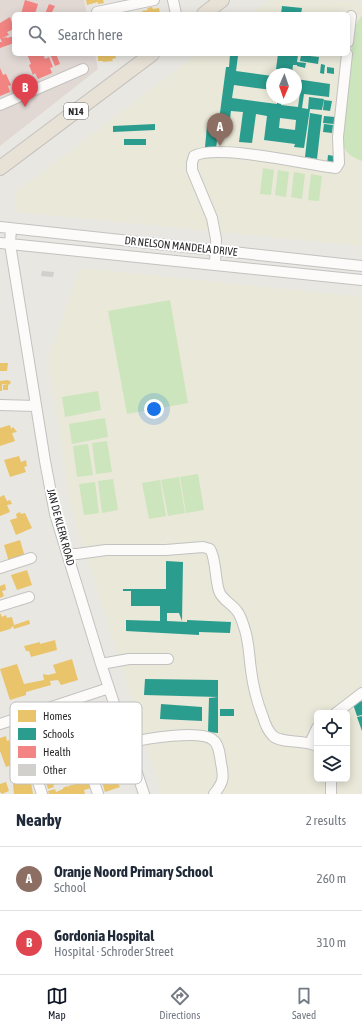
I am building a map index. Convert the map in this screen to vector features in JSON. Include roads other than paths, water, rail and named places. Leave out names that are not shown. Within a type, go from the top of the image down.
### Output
[{"type":"highway","points":[[207,12],[222,0]]},
{"type":"highway","name":"N14","points":[[0,168],[149,56]]},
{"type":"street","points":[[97,12],[154,0]]},
{"type":"street","points":[[173,0],[176,12]]},
{"type":"street","points":[[350,25],[351,16]]},
{"type":"street","points":[[215,265],[216,239],[212,218],[192,170],[194,156],[205,152],[245,154],[336,168],[339,163],[338,138],[347,56]]},
{"type":"street","points":[[0,105],[83,70]]},
{"type":"street","name":"DR NELSON MANDELA DRIVE","points":[[0,227],[362,266]]},
{"type":"street","name":"JAN DE KLERK ROAD","points":[[10,228],[5,244],[36,406],[52,501],[67,554],[114,702]]},
{"type":"street","name":"DR NELSON MANDELA DRIVE","points":[[5,244],[362,280]]},
{"type":"street","points":[[0,405],[36,406]]},
{"type":"street","points":[[67,554],[106,550],[166,550],[203,547],[210,549],[213,555],[215,578],[220,595],[236,610],[245,629],[248,640],[255,695],[266,726],[272,734],[281,740],[314,744]]},
{"type":"street","points":[[0,567],[31,558]]},
{"type":"street","points":[[0,606],[29,597]]},
{"type":"street","points":[[101,664],[129,659],[168,659]]},
{"type":"street","points":[[67,702],[109,688]]},
{"type":"street","points":[[340,710],[362,693]]},
{"type":"street","points":[[0,724],[10,720]]},
{"type":"street","points":[[142,740],[158,737],[188,735],[203,736],[213,740],[216,744],[223,773],[222,783],[214,794]]},
{"type":"street","points":[[331,794],[332,782]]},
{"type":"street","points":[[39,784],[42,794]]},
{"type":"street","points":[[95,784],[98,794]]},
{"type":"street","name":"JAN DE KLERK ROAD","points":[[140,784],[143,794]]},
{"type":"place","name":"Gordonia Hospital","points":[[25,107]]},
{"type":"place","name":"Oranje Noord Primary School","points":[[220,146]]}]
